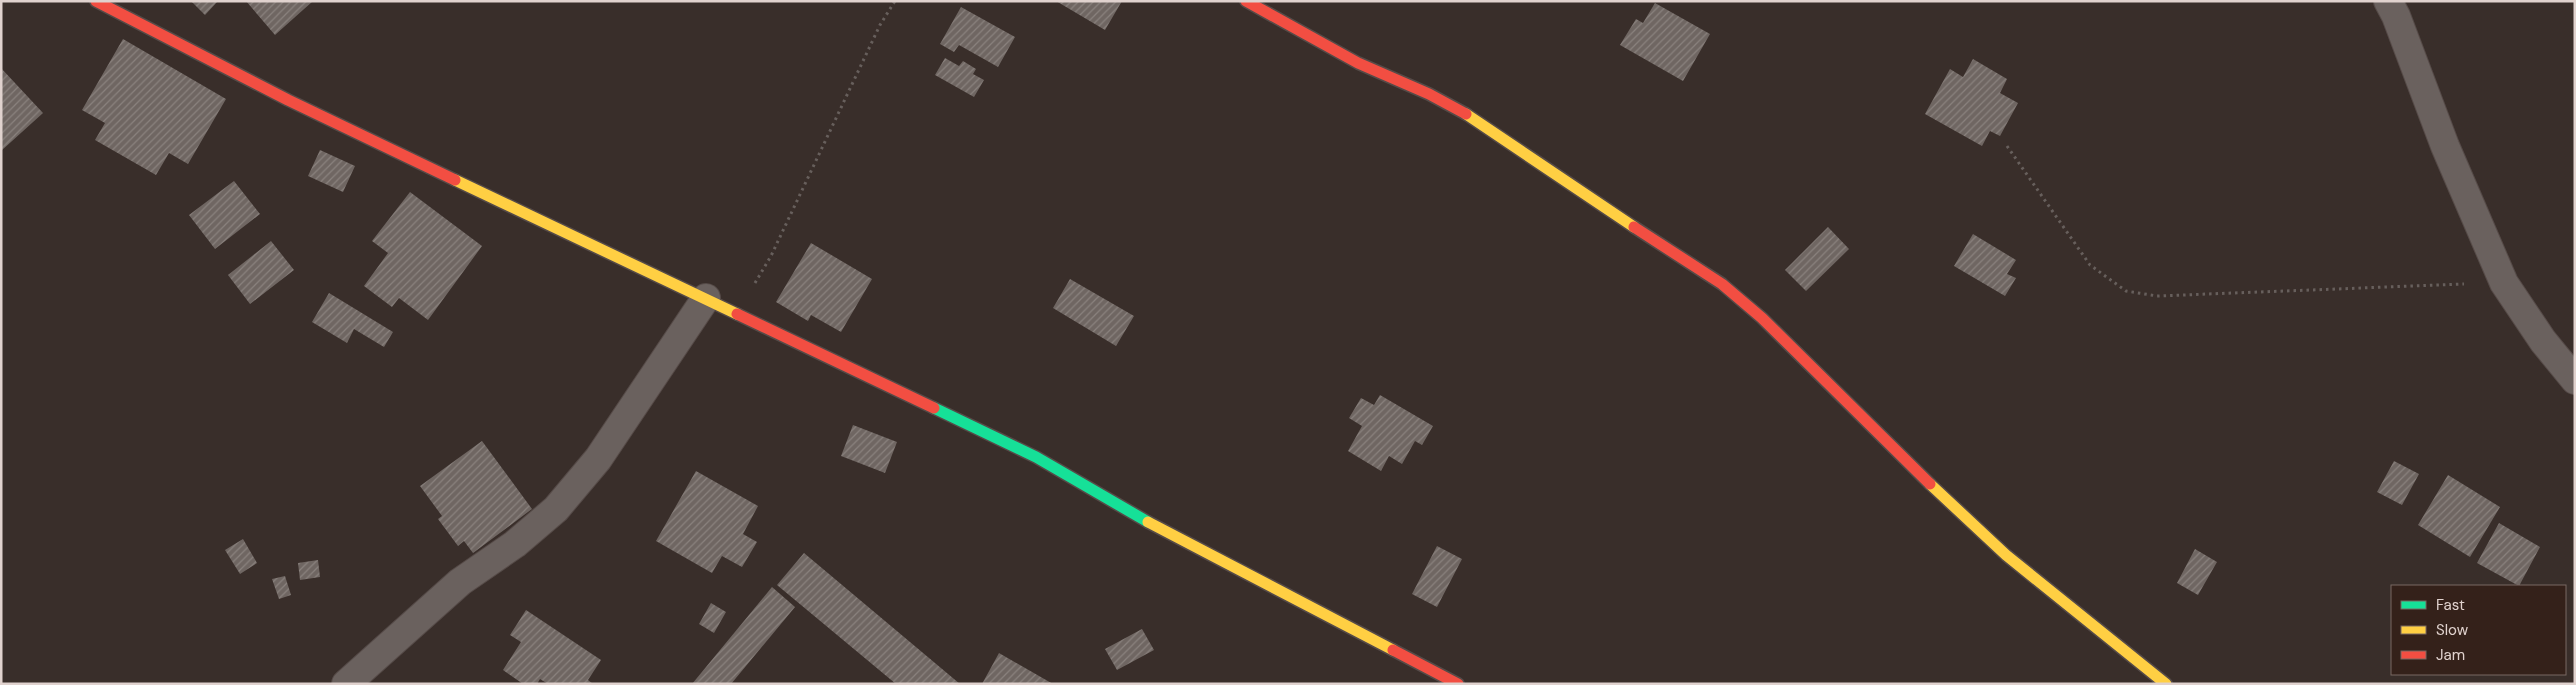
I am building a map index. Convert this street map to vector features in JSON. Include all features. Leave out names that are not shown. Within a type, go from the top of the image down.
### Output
[{"type":"street","points":[[96,1],[288,100],[1036,457],[1129,512],[1458,684]]},
{"type":"street","points":[[1246,1],[1358,63],[1429,94],[1483,124],[1644,234],[1722,284],[1762,318],[1892,449],[2006,554],[2166,684]]},
{"type":"street","points":[[2388,1],[2396,16],[2445,146],[2504,283],[2544,341],[2575,380]]},
{"type":"street","points":[[346,684],[460,582],[515,544],[556,509],[598,459],[706,298]]},
{"type":"path","points":[[737,314],[771,256],[880,25],[895,1]]},
{"type":"path","points":[[2007,146],[2090,265],[2126,291],[2157,296],[2504,283]]},
{"type":"building","points":[[191,1],[218,1],[205,15]]},
{"type":"building","points":[[246,1],[313,1],[275,35]]},
{"type":"building","points":[[1056,1],[1122,1],[1105,30]]},
{"type":"building","points":[[1655,3],[1710,34],[1683,81],[1620,45],[1636,19],[1643,23]]},
{"type":"building","points":[[961,7],[1015,37],[998,67],[959,45],[954,52],[940,44]]},
{"type":"building","points":[[123,39],[226,99],[188,164],[169,153],[156,175],[95,140],[105,123],[82,110]]},
{"type":"building","points":[[945,58],[959,66],[963,61],[976,69],[973,74],[984,80],[974,97],[935,75]]},
{"type":"building","points":[[1973,59],[2007,79],[2000,93],[2018,103],[2000,136],[1990,131],[1982,146],[1925,114],[1950,69],[1963,77]]},
{"type":"building","points":[[1,68],[43,113],[1,151]]},
{"type":"building","points":[[320,150],[355,166],[343,192],[308,176]]},
{"type":"building","points":[[234,181],[260,214],[215,249],[189,215]]},
{"type":"building","points":[[410,192],[482,246],[428,320],[399,298],[392,307],[364,286],[388,253],[372,241]]},
{"type":"building","points":[[1828,227],[1849,249],[1806,291],[1785,270]]},
{"type":"building","points":[[1973,234],[2016,260],[2007,274],[2016,278],[2005,296],[1954,266]]},
{"type":"building","points":[[271,241],[294,270],[250,304],[228,275]]},
{"type":"building","points":[[811,243],[872,279],[841,332],[811,315],[808,321],[776,302]]},
{"type":"building","points":[[1070,279],[1134,316],[1116,346],[1053,308]]},
{"type":"building","points":[[329,293],[393,332],[384,347],[354,329],[347,343],[312,322]]},
{"type":"building","points":[[1380,395],[1433,426],[1422,445],[1415,441],[1402,464],[1389,456],[1381,471],[1348,451],[1362,426],[1349,418],[1361,398],[1374,405]]},
{"type":"building","points":[[853,425],[897,442],[885,473],[841,456]]},
{"type":"building","points":[[482,441],[532,509],[473,553],[464,541],[458,546],[438,519],[442,516],[420,486]]},
{"type":"building","points":[[2394,461],[2419,474],[2402,505],[2377,492]]},
{"type":"building","points":[[696,471],[758,506],[743,534],[757,542],[742,567],[722,556],[712,573],[656,541]]},
{"type":"building","points":[[2448,475],[2500,507],[2470,557],[2418,525]]},
{"type":"building","points":[[2499,523],[2540,547],[2520,585],[2477,563]]},
{"type":"building","points":[[243,539],[257,563],[240,574],[225,550]]},
{"type":"building","points":[[1437,546],[1462,559],[1437,607],[1412,594]]},
{"type":"building","points":[[2195,549],[2217,562],[2198,595],[2177,583]]},
{"type":"building","points":[[804,553],[960,684],[896,684],[777,585]]},
{"type":"building","points":[[318,560],[320,577],[300,580],[298,563]]},
{"type":"building","points":[[285,576],[291,595],[279,599],[272,579]]},
{"type":"building","points":[[772,587],[795,607],[731,684],[692,684]]},
{"type":"building","points":[[711,603],[726,612],[714,633],[699,624]]},
{"type":"building","points":[[526,610],[601,660],[588,680],[593,684],[548,684],[540,679],[537,684],[523,684],[503,670],[521,642],[510,635]]},
{"type":"building","points":[[1142,629],[1154,650],[1117,670],[1105,649]]},
{"type":"building","points":[[999,653],[1053,684],[982,684]]},
{"type":"traffic: fast","points":[[934,408],[1036,457],[1148,522]]},
{"type":"traffic: slow","points":[[1466,114],[1634,227]]},
{"type":"traffic: slow","points":[[455,180],[737,314]]},
{"type":"traffic: slow","points":[[1930,484],[2006,555],[2166,684]]},
{"type":"traffic: slow","points":[[1148,522],[1393,650]]},
{"type":"traffic: jam","points":[[96,1],[288,100],[455,180]]},
{"type":"traffic: jam","points":[[1246,1],[1358,63],[1429,94],[1466,114]]},
{"type":"traffic: jam","points":[[1634,227],[1722,284],[1762,318],[1930,484]]},
{"type":"traffic: jam","points":[[737,314],[934,408]]},
{"type":"traffic: jam","points":[[1393,650],[1458,684]]}]
